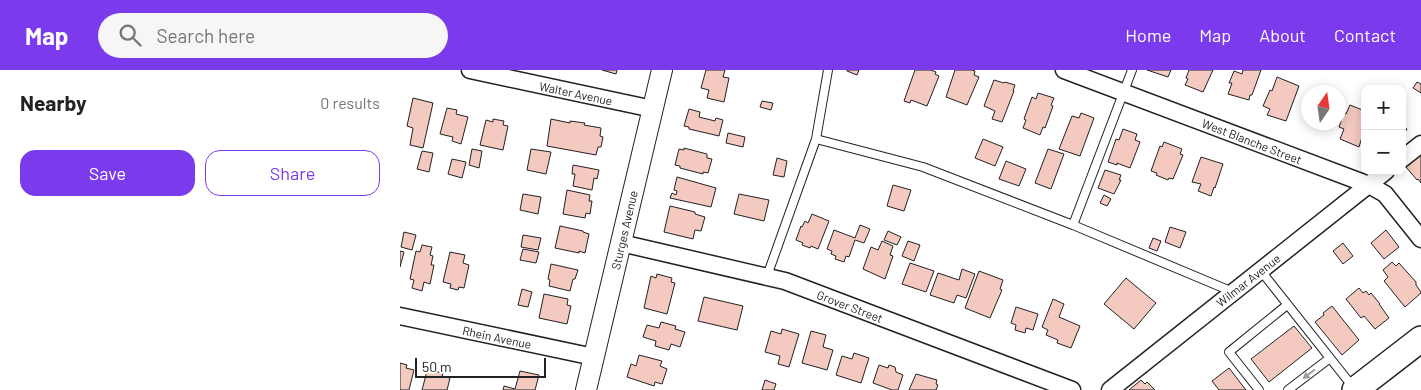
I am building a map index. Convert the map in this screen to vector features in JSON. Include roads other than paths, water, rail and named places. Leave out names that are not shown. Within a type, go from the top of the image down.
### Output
[{"type":"main road","points":[[1355,390],[1421,339]]},
{"type":"street","name":"Walter Avenue","points":[[470,70],[653,109]]},
{"type":"street","name":"Sturges Avenue","points":[[586,390],[662,70]]},
{"type":"street","name":"West Blanche Street","points":[[1064,70],[1369,185],[1385,194],[1421,239]]},
{"type":"street","points":[[1406,156],[1421,144]]},
{"type":"street","name":"Wilmar Avenue","points":[[1110,390],[1381,175]]},
{"type":"street","name":"Grover Street","points":[[621,243],[785,281],[1072,390]]},
{"type":"street","name":"Rhein Avenue","points":[[400,316],[594,357]]},
{"type":"lane","points":[[767,276],[816,139],[828,70]]},
{"type":"lane","points":[[1074,225],[1132,70]]},
{"type":"lane","points":[[816,139],[923,167],[1074,225],[1233,292]]},
{"type":"lane","points":[[1261,271],[1355,390]]},
{"type":"lane","points":[[1259,390],[1228,352],[1287,305]]},
{"type":"lane","points":[[1288,390],[1330,358]]}]
